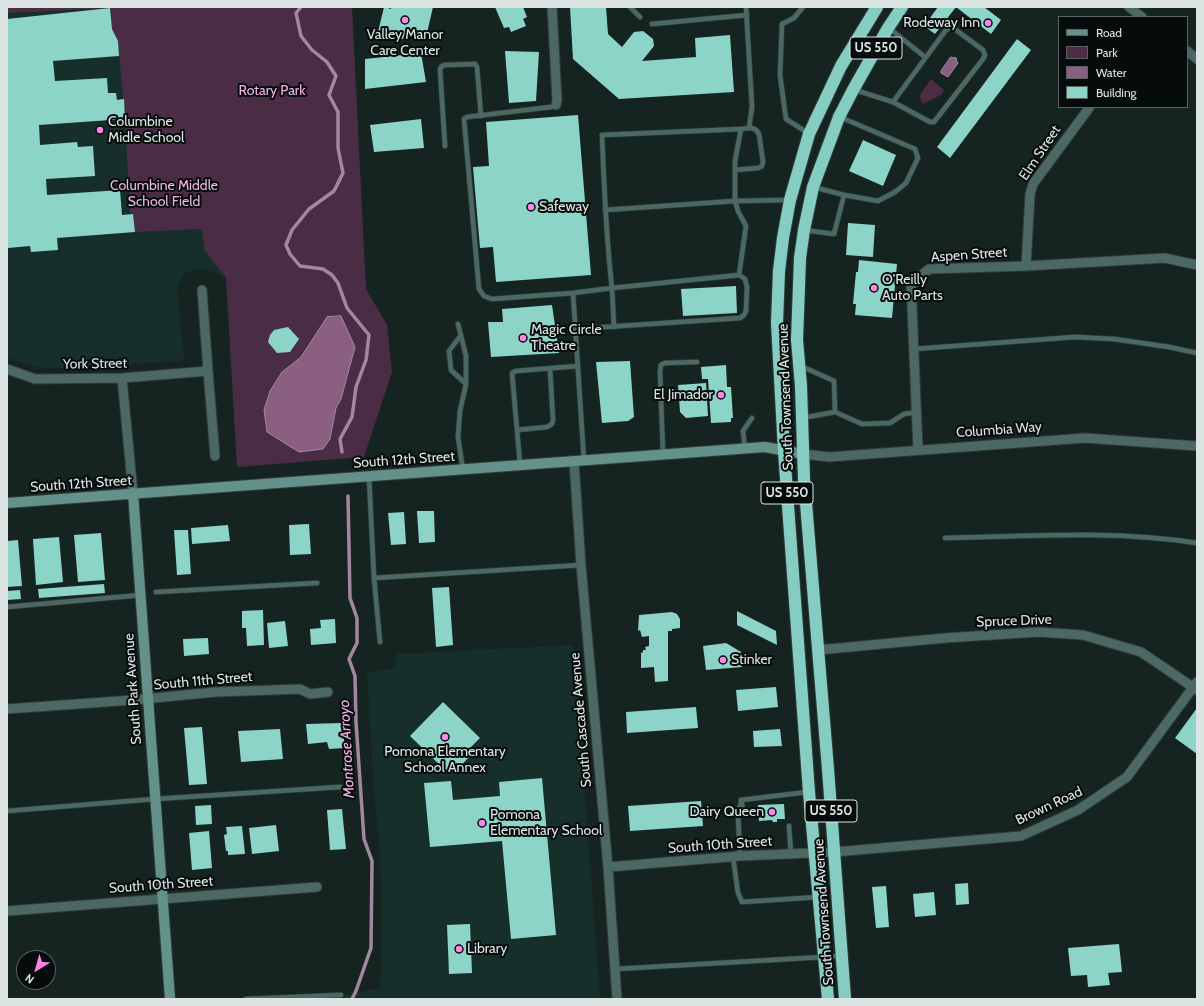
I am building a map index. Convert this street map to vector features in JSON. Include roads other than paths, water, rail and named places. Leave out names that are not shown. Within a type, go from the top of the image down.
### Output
[{"type":"highway","name":"South Townsend Avenue","points":[[828,999],[809,792],[784,451],[777,322],[778,272],[790,200],[809,134],[840,66],[877,7]]},
{"type":"highway","name":"South Townsend Avenue","points":[[845,999],[803,454],[800,366],[797,340],[799,286],[804,230],[813,187],[839,117],[888,28],[902,7]]},
{"type":"street","points":[[552,7],[557,100],[556,105]]},
{"type":"street","points":[[1129,7],[1141,16]]},
{"type":"street","points":[[1188,52],[1197,59]]},
{"type":"street","name":"Elm Street","points":[[1026,266],[1030,194],[1034,184],[1089,108]]},
{"type":"street","name":"Aspen Street","points":[[918,450],[918,412],[911,284],[929,269],[1026,266],[1165,258],[1197,265]]},
{"type":"street","points":[[202,290],[215,456]]},
{"type":"street","name":"York Street","points":[[7,369],[35,379],[122,378],[208,370]]},
{"type":"street","name":"South Park Avenue","points":[[122,378],[133,493],[170,999]]},
{"type":"street","name":"Columbia Way","points":[[803,454],[829,457],[1085,438],[1188,444],[1197,446]]},
{"type":"street","name":"South 12th Street","points":[[7,503],[745,449],[771,448],[803,454]]},
{"type":"street","name":"South Cascade Avenue","points":[[579,461],[581,565],[608,867],[617,999]]},
{"type":"street","name":"Spruce Drive","points":[[818,650],[945,638],[1038,632],[1083,635],[1141,652],[1196,686]]},
{"type":"street","name":"Brown Road","points":[[834,852],[1020,836],[1078,810],[1127,777],[1196,686]]},
{"type":"street","name":"South 11th Street","points":[[7,709],[148,699],[216,692],[300,688],[310,694],[328,692]]},
{"type":"street","name":"South 10th Street","points":[[608,867],[737,857],[834,852]]},
{"type":"street","name":"South 10th Street","points":[[7,912],[317,887]]},
{"type":"lane","points":[[630,7],[640,17]]},
{"type":"lane","points":[[746,7],[752,107],[749,128]]},
{"type":"lane","points":[[803,7],[794,18],[782,24],[780,75],[786,120],[809,134]]},
{"type":"lane","points":[[652,24],[747,15]]},
{"type":"lane","points":[[888,28],[926,57]]},
{"type":"lane","points":[[853,90],[893,102],[930,122],[934,122],[983,59],[983,50],[956,30],[951,28],[946,30],[893,102]]},
{"type":"lane","points":[[446,146],[440,69],[442,66],[475,64],[477,67],[481,116]]},
{"type":"lane","points":[[556,105],[551,107],[464,119],[479,289],[484,296],[492,299],[573,293],[740,275],[745,279],[747,287],[746,311],[740,318],[575,329]]},
{"type":"lane","points":[[813,187],[844,195],[878,201],[896,192],[906,183],[918,158],[915,149],[839,117]]},
{"type":"lane","points":[[614,327],[605,210],[602,135],[749,128],[757,130],[759,134],[763,162],[762,166],[758,168],[735,170]]},
{"type":"lane","points":[[740,275],[746,226],[738,211],[735,200],[735,161],[741,129]]},
{"type":"lane","points":[[804,230],[834,234],[844,195]]},
{"type":"lane","points":[[605,210],[735,200],[790,200]]},
{"type":"lane","points":[[573,293],[578,366],[579,461]]},
{"type":"lane","points":[[458,324],[466,356],[466,384],[460,411],[458,437],[463,470]]},
{"type":"lane","points":[[461,335],[449,352],[451,370],[466,384]]},
{"type":"lane","points":[[914,349],[1075,337],[1114,339],[1197,353]]},
{"type":"lane","points":[[663,456],[661,365],[665,363],[698,362]]},
{"type":"lane","points":[[520,466],[512,373],[516,371],[578,366]]},
{"type":"lane","points":[[800,366],[834,381],[835,412]]},
{"type":"lane","points":[[517,430],[547,427],[552,424],[550,369]]},
{"type":"lane","points":[[802,418],[835,412],[862,424],[890,423],[904,414],[918,412]]},
{"type":"lane","points":[[745,449],[743,431],[752,418]]},
{"type":"lane","points":[[369,477],[374,578],[380,642]]},
{"type":"lane","points":[[945,538],[1059,535],[1164,538],[1197,544]]},
{"type":"lane","points":[[374,578],[581,565]]},
{"type":"lane","points":[[156,592],[317,583]]},
{"type":"lane","points":[[7,607],[140,595]]},
{"type":"lane","points":[[7,811],[155,799],[340,787]]},
{"type":"lane","points":[[741,800],[809,792]]},
{"type":"lane","points":[[741,800],[744,813]]},
{"type":"lane","points":[[741,800],[738,814],[737,857],[738,893],[742,902],[819,898]]},
{"type":"lane","points":[[788,826],[791,854]]},
{"type":"lane","points":[[615,969],[842,956]]},
{"type":"lane","points":[[246,999],[341,995]]},
{"type":"water","points":[[951,57],[955,57],[958,63],[948,77],[941,73],[941,71]]},
{"type":"water","points":[[341,316],[355,347],[341,399],[336,408],[330,439],[323,449],[299,452],[267,432],[264,410],[270,391],[282,372],[301,357],[327,317]]},
{"type":"waterway","name":"Montrose Arroyo","points":[[301,7],[296,13],[301,36],[312,50],[327,62],[336,76],[329,95],[338,112],[338,148],[343,173],[334,191],[309,209],[292,230],[286,245],[290,254],[300,266],[323,269],[332,275],[338,283],[347,308],[369,335],[366,360],[356,387],[352,417],[340,439],[342,452]]},
{"type":"waterway","name":"Montrose Arroyo","points":[[348,496],[350,598],[357,618],[357,643],[349,659],[355,676],[356,722],[364,839],[372,861],[371,948],[352,999]]},
{"type":"place","name":"Valley Manor Care Center","points":[[405,20]]},
{"type":"place","name":"Rodeway Inn","points":[[988,23]]},
{"type":"place","name":"Columbine Midle School","points":[[100,130]]},
{"type":"place","name":"Safeway","points":[[531,207]]},
{"type":"place","name":"O'Reilly Auto Parts","points":[[874,288]]},
{"type":"place","name":"Magic Circle Theatre","points":[[523,338]]},
{"type":"place","name":"El Jimador","points":[[721,395]]},
{"type":"place","name":"Stinker","points":[[723,660]]},
{"type":"place","name":"Pomona Elementary School Annex","points":[[445,737]]},
{"type":"place","name":"Dairy Queen","points":[[772,812]]},
{"type":"place","name":"Pomona Elementary School","points":[[482,823]]},
{"type":"place","name":"Library","points":[[459,949]]},
{"type":"park label","name":"Rotary Park","points":[[272,91]]},
{"type":"park label","name":"Columbine Middle School Field","points":[[164,194]]}]
